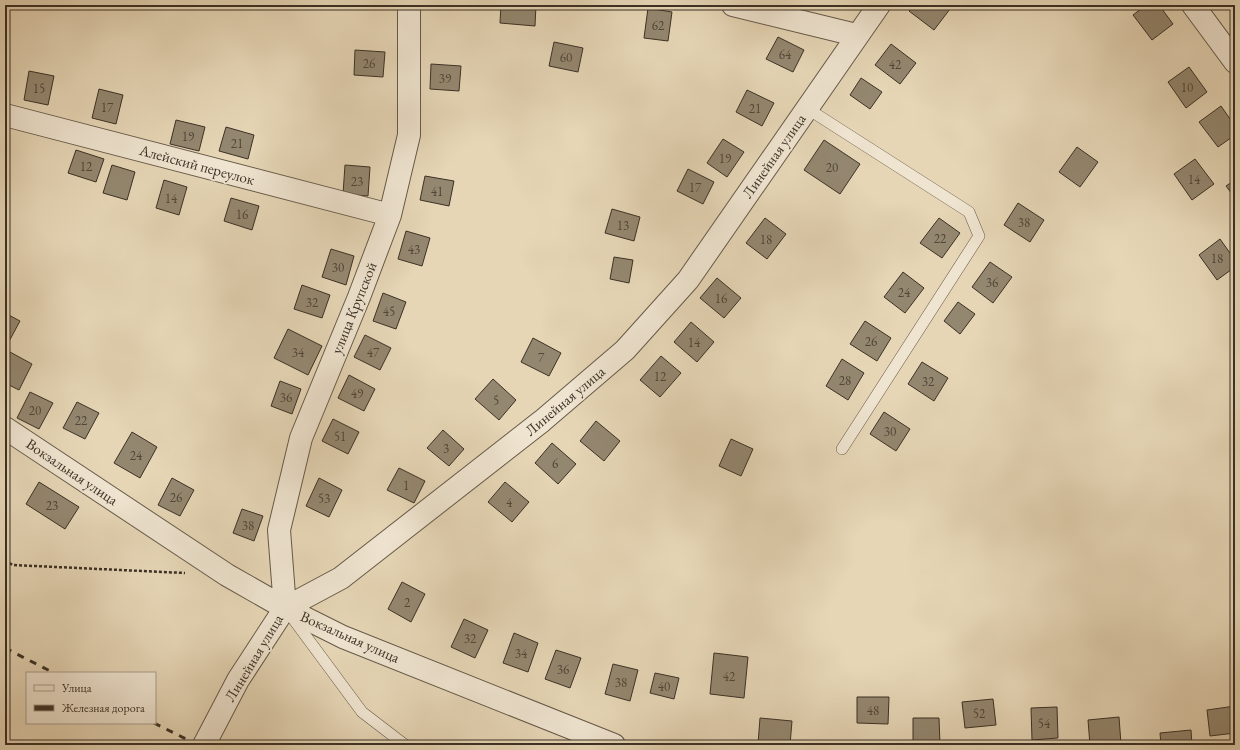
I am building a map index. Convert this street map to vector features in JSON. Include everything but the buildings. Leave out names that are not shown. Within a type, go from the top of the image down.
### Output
[{"type":"street","name":"улица Крупской","points":[[285,608],[280,530],[301,438],[359,297],[390,215],[409,135],[409,5]]},
{"type":"street","points":[[733,5],[856,35]]},
{"type":"street","name":"Линейная улица","points":[[204,745],[238,680],[285,608],[341,578],[542,420],[625,350],[688,280],[808,109],[856,35],[879,5]]},
{"type":"street","points":[[1193,5],[1235,62]]},
{"type":"street","name":"Алейский переулок","points":[[5,115],[390,215]]},
{"type":"street","name":"Вокзальная улица","points":[[5,428],[227,575],[285,608],[343,637],[614,745]]},
{"type":"lane","points":[[808,109],[969,212],[979,236],[842,449]]},
{"type":"lane","points":[[285,608],[362,712],[405,745]]},
{"type":"path","points":[[5,561],[13,564],[187,573]]},
{"type":"railway","points":[[5,648],[52,672]]},
{"type":"railway","points":[[156,724],[198,745]]}]
